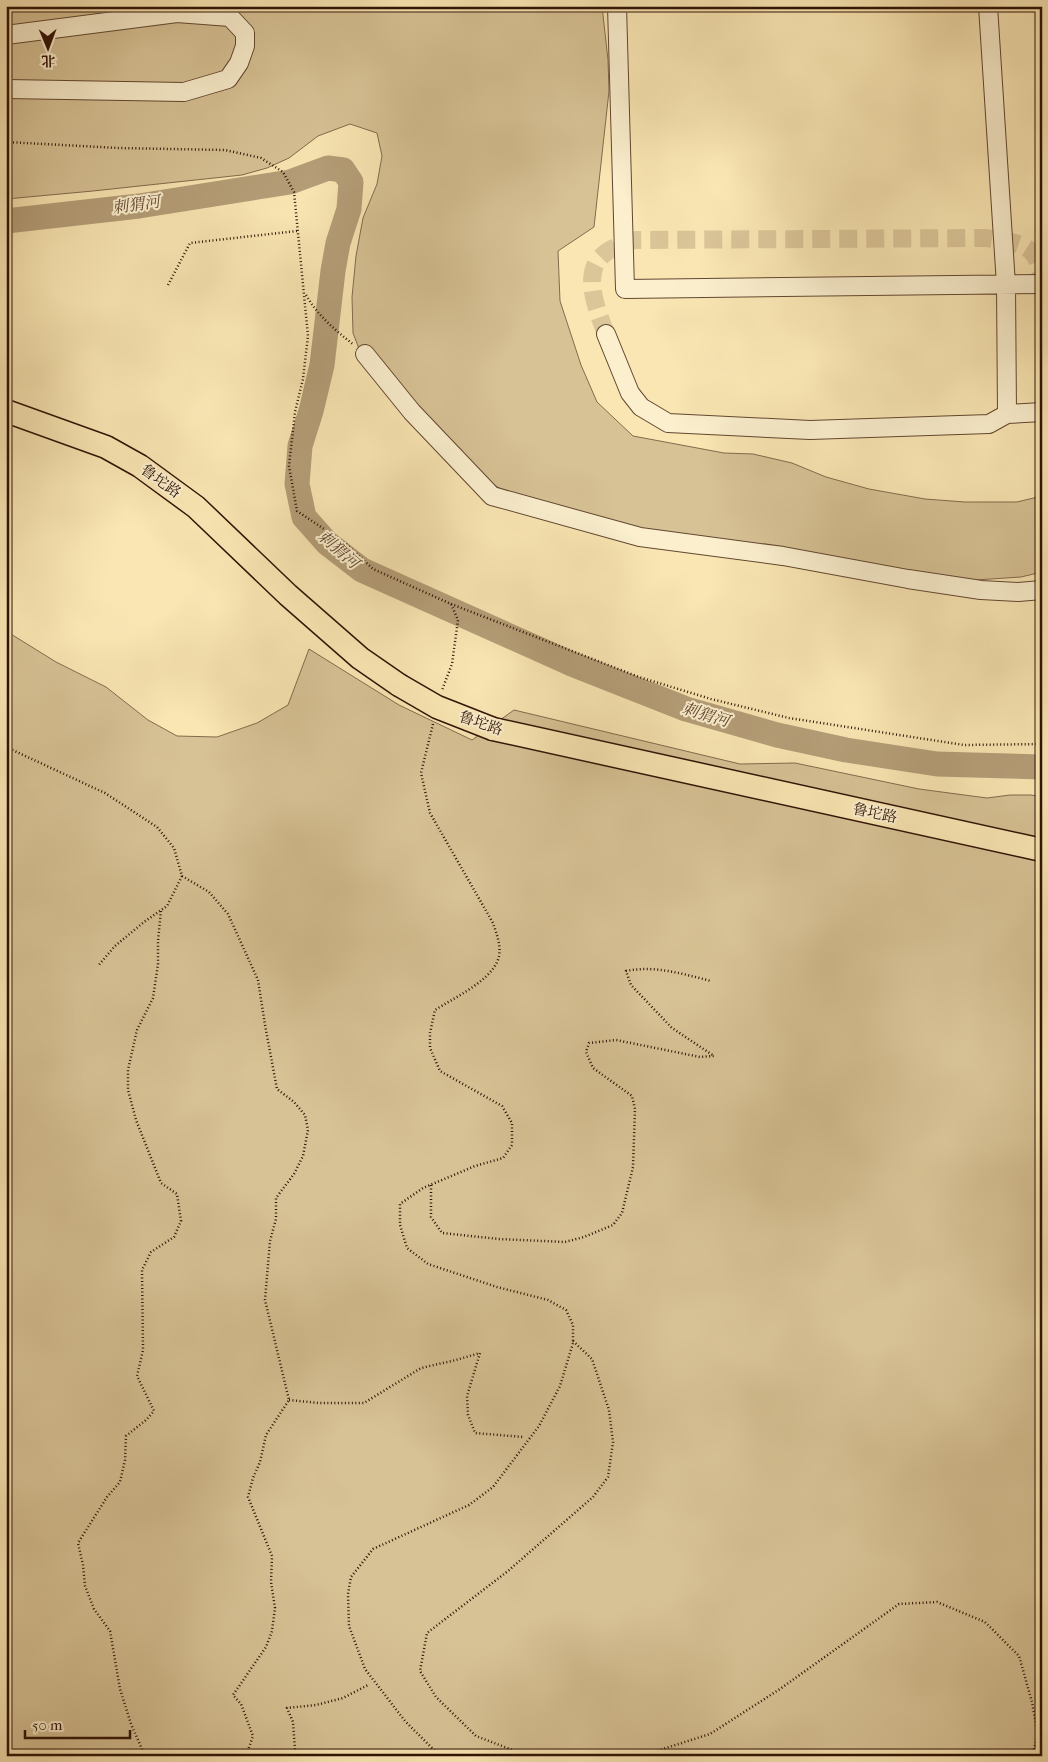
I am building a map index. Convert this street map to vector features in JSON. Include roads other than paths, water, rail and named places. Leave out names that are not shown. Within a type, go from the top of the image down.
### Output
[{"type":"main road","name":"鲁坨路","points":[[6,411],[106,447],[140,466],[196,507],[288,595],[360,658],[399,685],[437,707],[493,729],[1042,850]]},
{"type":"street","points":[[617,6],[625,289],[1042,284]]},
{"type":"street","points":[[988,6],[1006,285],[1007,414]]},
{"type":"street","points":[[6,35],[177,13],[230,17],[245,33],[245,46],[239,63],[228,79],[184,92],[6,89]]},
{"type":"street","points":[[606,334],[630,393],[641,407],[668,423],[810,430],[989,424],[1007,414],[1042,412]]},
{"type":"street","points":[[365,354],[412,412],[492,496],[640,537],[783,556],[908,579],[981,590],[1018,592],[1042,590]]},
{"type":"waterway","name":"刺猬河","points":[[6,221],[139,206],[290,182],[328,168],[343,170],[351,182],[349,209],[338,243],[322,365],[300,446],[297,484],[304,517],[327,543],[362,570],[572,664],[686,709],[777,735],[846,750],[937,764],[1042,767]]},
{"type":"tunnel","points":[[606,334],[593,294],[592,284],[595,265],[608,251],[635,240],[986,238],[1014,243],[1027,248],[1036,258],[1042,277]]}]
